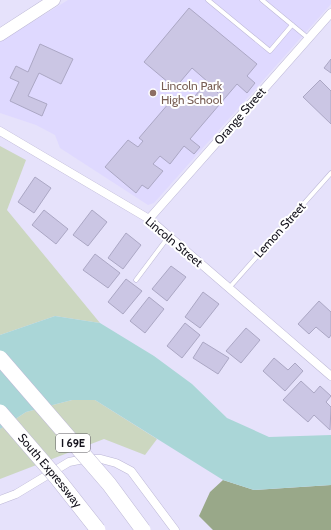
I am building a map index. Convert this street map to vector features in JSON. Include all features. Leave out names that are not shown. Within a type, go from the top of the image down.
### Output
[{"type":"highway","name":"I 69E","points":[[0,358],[109,484],[143,530]]},
{"type":"highway","name":"South Expressway","points":[[0,412],[57,478],[98,530]]},
{"type":"street","points":[[0,35],[54,0]]},
{"type":"street","name":"Orange Street","points":[[149,219],[331,13]]},
{"type":"street","name":"Lincoln Street","points":[[0,131],[149,219],[331,376]]},
{"type":"street","points":[[0,500],[16,494],[68,462],[84,459],[101,459],[116,463],[131,471],[175,530]]},
{"type":"lane","points":[[208,0],[270,52],[292,25]]},
{"type":"lane","points":[[262,0],[309,38]]},
{"type":"lane","name":"Lemon Street","points":[[228,288],[331,173]]},
{"type":"lane","points":[[136,280],[169,236]]},
{"type":"shaded area","name":"Lincoln Park High School","points":[[68,0],[331,0],[331,4],[154,203],[148,205],[60,148],[55,135],[36,125],[0,113],[0,42]]},
{"type":"shaded area","points":[[0,146],[26,160],[7,210],[100,323],[55,316],[0,335]]},
{"type":"shaded area","points":[[55,316],[100,323],[154,356],[192,384],[227,418],[269,437],[331,435],[331,485],[254,490],[223,480],[95,400],[72,400],[26,412],[0,429],[0,335]]},
{"type":"shaded area","points":[[72,400],[95,400],[157,439],[145,455],[104,439],[0,479],[0,429],[26,412]]},
{"type":"shaded area","points":[[223,480],[254,490],[331,485],[331,530],[213,530],[199,516],[210,492]]},
{"type":"building","points":[[189,8],[257,64],[247,76],[255,83],[247,93],[237,84],[190,139],[200,147],[194,154],[184,146],[170,164],[160,156],[153,164],[163,171],[148,189],[142,185],[136,193],[105,167],[128,140],[138,147],[143,141],[139,138],[175,96],[184,104],[187,100],[189,103],[206,83],[222,96],[223,95],[192,68],[175,88],[144,62]]},
{"type":"building","points":[[40,44],[73,59],[61,84],[39,73],[28,96],[47,104],[42,116],[10,101],[19,82],[10,78],[16,66],[28,72]]},
{"type":"building","points":[[331,59],[331,73],[324,68]]},
{"type":"building","points":[[320,80],[331,91],[331,124],[303,97]]},
{"type":"building","points":[[35,177],[51,188],[34,213],[18,202]]},
{"type":"building","points":[[44,210],[68,229],[56,244],[32,225]]},
{"type":"building","points":[[92,210],[107,222],[88,246],[73,235]]},
{"type":"building","points":[[126,233],[141,245],[123,269],[108,258]]},
{"type":"building","points":[[95,254],[120,273],[108,288],[83,270]]},
{"type":"building","points":[[171,266],[186,277],[167,301],[152,289]]},
{"type":"building","points":[[126,279],[142,291],[123,314],[108,302]]},
{"type":"building","points":[[203,292],[219,304],[200,328],[185,317]]},
{"type":"building","points":[[149,297],[164,309],[145,333],[130,321]]},
{"type":"building","points":[[319,301],[331,312],[331,335],[329,338],[316,327],[309,334],[298,324]]},
{"type":"building","points":[[185,323],[200,335],[182,358],[167,346]]},
{"type":"building","points":[[246,328],[260,340],[241,363],[226,351]]},
{"type":"building","points":[[203,342],[229,358],[218,374],[193,358]]},
{"type":"building","points":[[274,358],[288,370],[295,363],[303,371],[285,391],[263,371]]},
{"type":"building","points":[[301,381],[314,393],[320,386],[331,396],[326,402],[331,407],[330,430],[314,415],[308,422],[283,400]]},
{"type":"place","name":"Lincoln Park High School","points":[[153,93]]}]
